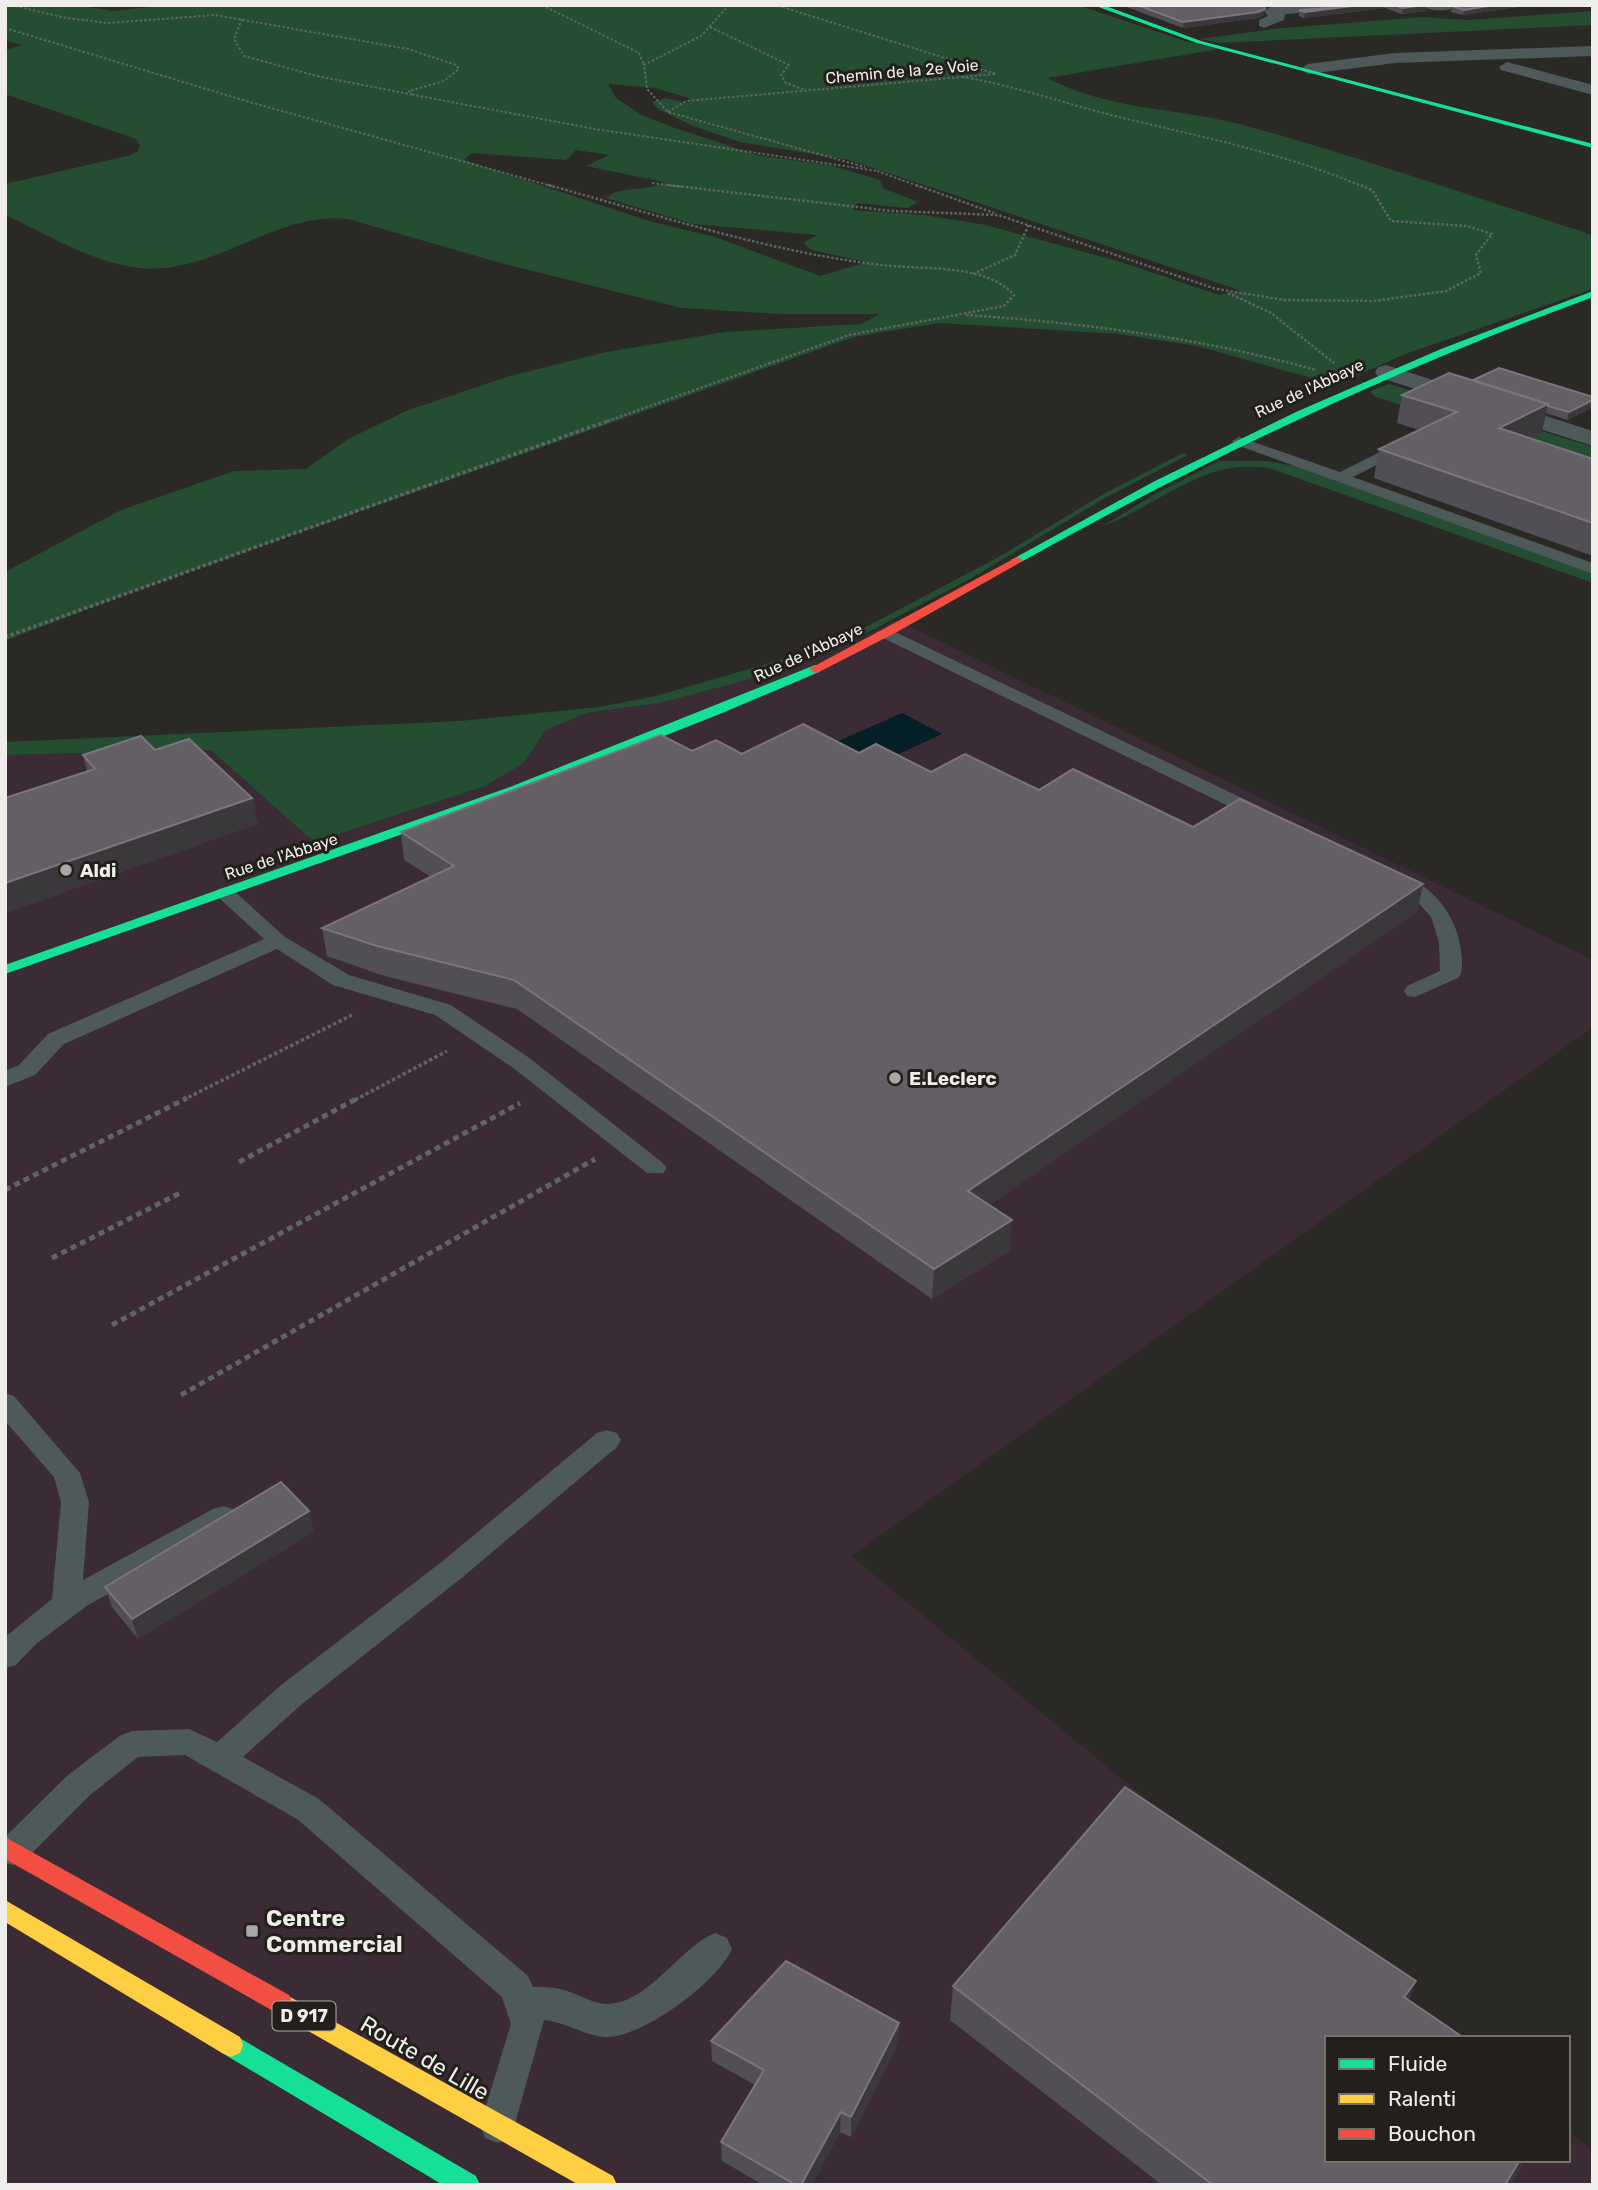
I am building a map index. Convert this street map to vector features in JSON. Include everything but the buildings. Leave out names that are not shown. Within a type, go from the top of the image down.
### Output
[{"type":"street","points":[[1096,5],[1199,42],[1593,146]]},
{"type":"street","points":[[1255,5],[1268,17],[1328,6]]},
{"type":"street","points":[[1428,9],[1452,5]]},
{"type":"street","points":[[1308,69],[1395,58],[1593,51]]},
{"type":"street","points":[[1475,56],[1593,90]]},
{"type":"street","name":"Rue de l'Abbaye","points":[[5,970],[306,867],[692,723],[889,634],[962,595],[1107,509],[1360,383],[1487,331],[1593,294]]},
{"type":"street","points":[[1386,372],[1593,439]]},
{"type":"street","name":"Route de Lille","points":[[9,1849],[604,2185]]},
{"type":"street","points":[[5,1910],[467,2185]]},
{"type":"lane","points":[[1340,478],[1418,439]]},
{"type":"lane","points":[[1239,441],[1593,569]]},
{"type":"lane","points":[[889,634],[1275,821]]},
{"type":"lane","points":[[1374,869],[1412,887],[1437,910],[1451,940],[1451,974],[1415,991]]},
{"type":"lane","points":[[225,893],[278,941],[341,980],[443,1010],[551,1086],[655,1168]]},
{"type":"lane","points":[[5,1080],[27,1070],[56,1039],[278,941]]},
{"type":"lane","points":[[5,1403],[66,1473],[75,1502],[66,1606]]},
{"type":"lane","points":[[219,1759],[291,1695],[454,1568],[607,1440]]},
{"type":"lane","points":[[5,1656],[19,1641],[66,1606],[247,1503]]},
{"type":"lane","points":[[9,1849],[79,1785],[132,1744],[189,1742],[308,1809],[516,1987],[528,2024],[498,2125]]},
{"type":"lane","points":[[521,2002],[560,2005],[606,2021],[626,2016],[664,1996],[715,1949]]},
{"type":"path","points":[[10,5],[75,22],[126,23],[185,15],[215,15],[408,49],[459,69],[444,81],[409,91],[414,95]]},
{"type":"path","points":[[542,5],[639,53],[644,65],[647,89],[668,112],[878,171],[998,215],[1217,289],[1270,313],[1345,372],[1334,376]]},
{"type":"path","points":[[644,65],[701,36],[729,5]]},
{"type":"path","name":"Chemin de la 2e Voie","points":[[668,112],[686,101],[996,74],[776,5]]},
{"type":"path","points":[[242,19],[234,39],[244,56],[317,76],[595,129],[878,171]]},
{"type":"path","points":[[709,27],[789,65],[781,75],[786,83],[806,90]]},
{"type":"path","points":[[5,28],[246,102],[693,225],[867,263],[972,274],[1002,282],[1014,295],[1004,306],[849,335],[5,637]]},
{"type":"path","points":[[962,77],[1042,95],[1122,118],[1225,140],[1312,165],[1372,190],[1391,221],[1467,226],[1492,234],[1476,254],[1481,273],[1446,291],[1374,301],[1284,300],[1217,289]]},
{"type":"path","points":[[652,183],[892,211],[998,215]]},
{"type":"path","points":[[972,274],[1015,255],[1028,224]]},
{"type":"path","points":[[957,315],[1045,320],[1215,343],[1360,383]]},
{"type":"path","points":[[5,1190],[353,1015]]},
{"type":"path","points":[[239,1162],[454,1048]]},
{"type":"path","points":[[112,1325],[551,1086]]},
{"type":"path","points":[[181,1395],[623,1142]]},
{"type":"path","points":[[52,1258],[180,1193]]},
{"type":"shaded area","points":[[897,620],[1593,960],[1593,1027],[851,1556],[1320,1942],[1327,2036],[1325,2162],[1570,2162],[1570,2133],[1593,2150],[1593,2185],[5,2185],[5,755],[211,750],[314,842],[524,763],[545,731],[586,713],[660,703],[736,683],[832,651]]},
{"type":"green space","points":[[5,5],[75,5],[113,11],[169,5],[1078,5],[1185,41],[1220,49],[1047,78],[1094,96],[1218,119],[1287,137],[1593,235],[1593,289],[1405,354],[1336,385],[1197,346],[1118,334],[939,323],[854,337],[129,593],[5,641],[5,572],[121,510],[234,471],[306,469],[348,439],[406,411],[510,376],[606,352],[725,332],[861,324],[880,314],[780,314],[682,308],[504,264],[348,219],[321,219],[295,224],[220,253],[168,268],[141,268],[106,261],[5,215],[5,184],[131,155],[138,151],[140,145],[136,139],[5,94],[5,50],[22,45],[5,40]],"holes":[[[608,84],[655,88],[689,98],[689,103],[666,98],[652,102],[658,109],[693,126],[740,142],[849,160],[1242,291],[1219,295],[1121,262],[986,225],[924,215],[853,210],[857,203],[907,208],[918,202],[883,188],[880,180],[829,165],[757,155],[672,127],[642,115],[616,98]],[[576,150],[609,155],[586,166],[664,182],[650,187],[619,191],[606,198],[693,224],[817,235],[803,243],[811,250],[867,262],[820,276],[715,237],[649,221],[464,160],[472,153],[566,160]]]},
{"type":"green space","points":[[1593,11],[1593,25],[1219,43],[1200,39],[1273,29],[1422,17],[1469,20]]},
{"type":"green space","points":[[1389,384],[1593,447],[1593,484],[1525,445],[1376,397],[1370,391]]},
{"type":"green space","points":[[1183,453],[1188,455],[1105,498],[970,579],[832,651],[736,683],[660,703],[586,713],[545,731],[524,763],[485,786],[314,842],[211,750],[5,755],[5,742],[460,721],[599,707],[656,696],[780,660],[860,630],[997,558],[1105,493]]},
{"type":"green space","points":[[1219,461],[1267,461],[1300,467],[1593,573],[1593,583],[1272,469],[1248,467],[1205,475],[1101,527],[1155,494]]},
{"type":"water","points":[[902,713],[942,734],[864,770],[825,747]]},
{"type":"traffic: fast","points":[[1096,5],[1199,42],[1593,146]]},
{"type":"traffic: fast","points":[[1017,560],[1157,484],[1299,414],[1444,351],[1593,294]]},
{"type":"traffic: fast","points":[[5,970],[514,790],[615,752],[815,669]]},
{"type":"traffic: fast","points":[[231,2045],[467,2185]]},
{"type":"traffic: slow","points":[[5,1910],[231,2045]]},
{"type":"traffic: slow","points":[[281,2003],[604,2185]]},
{"type":"traffic: jam","points":[[815,669],[893,630],[1017,560]]},
{"type":"traffic: jam","points":[[5,1847],[281,2003]]},
{"type":"place","name":"Aldi","points":[[66,870]]},
{"type":"place","name":"E.Leclerc","points":[[895,1078]]},
{"type":"place","name":"Centre Commercial","points":[[252,1931]]}]
